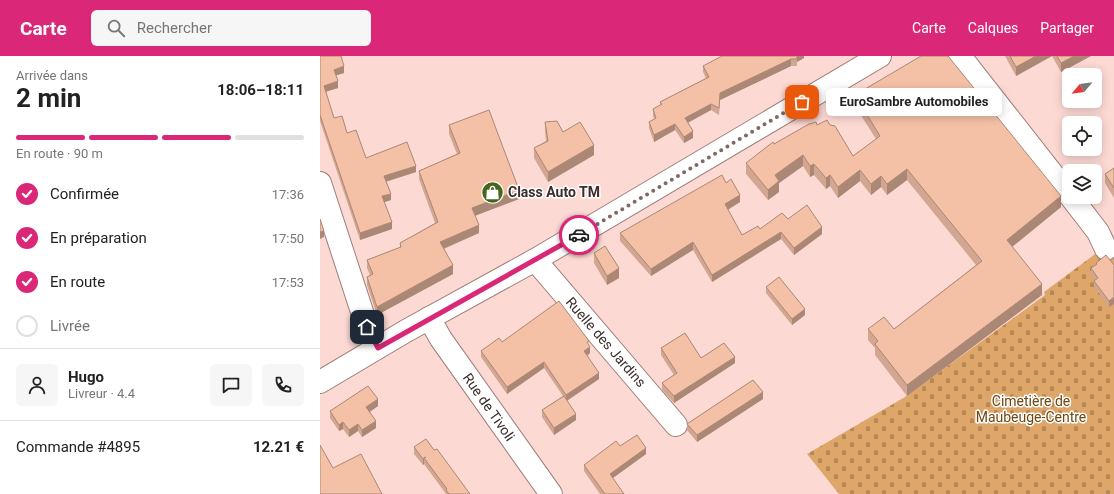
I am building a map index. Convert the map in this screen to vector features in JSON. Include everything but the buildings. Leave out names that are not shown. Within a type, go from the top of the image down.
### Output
[{"type":"main road","points":[[320,382],[429,318],[535,260],[880,56]]},
{"type":"main road","points":[[960,56],[1062,186]]},
{"type":"main road","points":[[320,183],[367,327],[378,348]]},
{"type":"main road","points":[[1076,204],[1098,232],[1106,249]]},
{"type":"main road","name":"Ruelle des Jardins","points":[[535,260],[676,425]]},
{"type":"main road","name":"Rue de Tivoli","points":[[429,318],[441,338],[550,494]]},
{"type":"green space","name":"Cimetière de Maubeuge-Centre","points":[[1114,240],[1114,494],[839,494],[807,454],[905,397],[1045,295],[1044,292]]},
{"type":"way so far","points":[[579,235],[802,102]]},
{"type":"place","name":"EuroSambre Automobiles","points":[[802,102]]},
{"type":"place","name":"Class Auto TM","points":[[493,192]]},
{"type":"route","points":[[367,327],[378,348],[579,235]]}]
